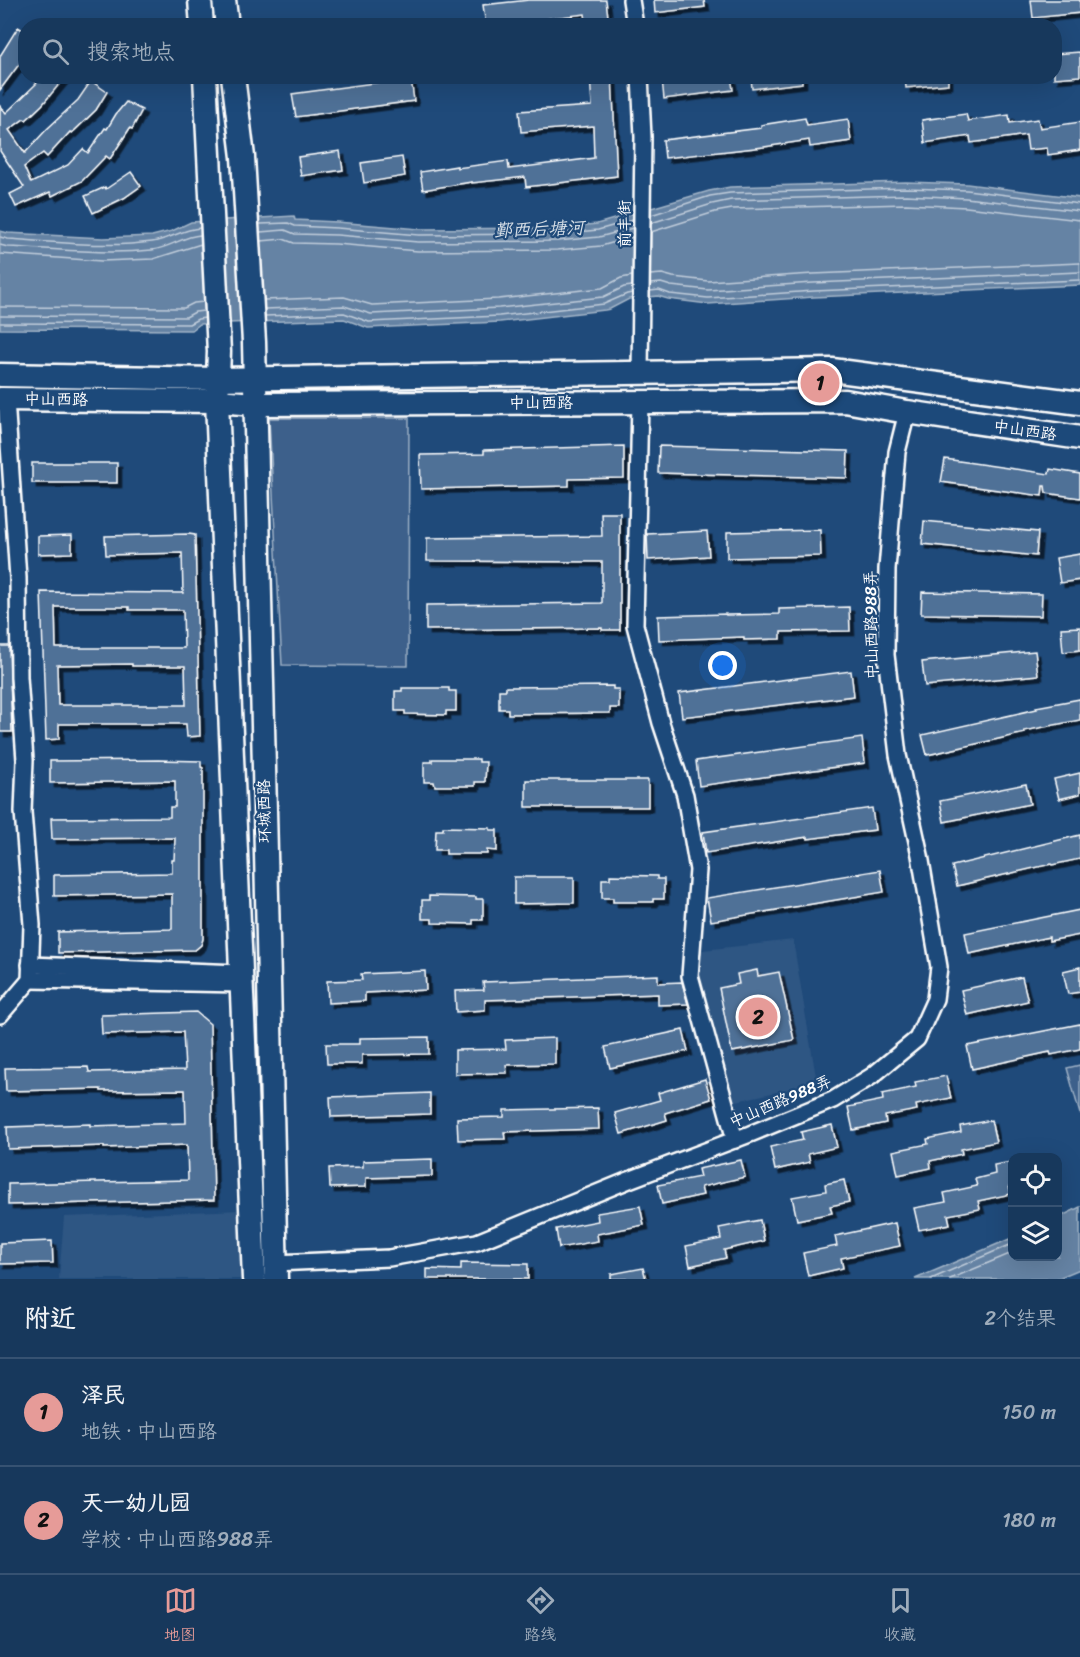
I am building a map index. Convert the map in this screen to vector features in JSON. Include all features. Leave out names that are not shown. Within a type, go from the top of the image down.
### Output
[{"type":"main road","points":[[200,0],[201,18]]},
{"type":"main road","points":[[224,0],[226,18]]},
{"type":"main road","name":"环城西路","points":[[206,84],[219,352],[217,390],[254,1279]]},
{"type":"main road","name":"环城西路","points":[[234,84],[243,157],[254,342],[275,1271]]},
{"type":"main road","name":"中山西路","points":[[3,399],[217,390],[254,378],[831,370],[1080,403]]},
{"type":"main road","name":"中山西路","points":[[0,375],[217,390],[255,404],[845,401],[1080,438]]},
{"type":"street","points":[[631,0],[634,18]]},
{"type":"street","name":"前丰街","points":[[640,84],[643,137],[640,372]]},
{"type":"street","points":[[0,1015],[30,973],[32,925],[23,812],[25,760],[19,677],[18,578],[3,399]]},
{"type":"street","points":[[640,402],[635,625],[661,723],[685,795],[698,870],[690,975],[735,1140]]},
{"type":"street","name":"中山西路988弄","points":[[275,1271],[389,1258],[477,1242],[833,1100],[872,1076],[917,1039],[935,999],[939,967],[920,855],[898,755],[886,655],[886,569],[897,452],[907,412]]},
{"type":"street","points":[[30,973],[241,978]]},
{"type":"shaded area","points":[[269,418],[409,418],[408,666],[282,665]]},
{"type":"shaded area","points":[[793,940],[817,1083],[732,1102],[694,951]]},
{"type":"shaded area","points":[[1080,1065],[1080,1114],[1067,1068]]},
{"type":"shaded area","points":[[242,1210],[246,1279],[59,1279],[64,1217]]},
{"type":"water","name":"鄞西后塘河","points":[[906,182],[967,184],[1080,198],[1080,285],[708,304],[658,296],[629,299],[605,310],[500,322],[368,328],[344,319],[200,324],[192,330],[0,329],[0,231],[103,238],[152,236],[172,231],[191,222],[294,216],[295,220],[419,229],[557,228],[597,224],[730,187]]},
{"type":"water","points":[[1080,1207],[1080,1269],[1056,1279],[915,1279],[1008,1240],[1008,1261],[1062,1261],[1062,1216]]},
{"type":"building","points":[[529,0],[606,0],[608,18],[586,18],[585,14],[552,18],[485,18],[483,5]]},
{"type":"building","points":[[654,0],[704,0],[705,7],[655,13]]},
{"type":"building","points":[[1031,0],[1080,0],[1080,13],[1033,18]]},
{"type":"building","points":[[18,27],[18,66],[0,90],[0,56]]},
{"type":"building","points":[[1080,52],[1080,76],[1062,77],[1062,53]]},
{"type":"building","points":[[36,84],[59,84],[26,120],[24,119],[9,130],[25,153],[78,100],[89,84],[95,84],[107,92],[96,110],[72,133],[70,132],[47,157],[43,153],[24,167],[31,183],[68,165],[83,149],[88,153],[126,102],[142,110],[132,129],[130,128],[110,159],[106,156],[82,181],[52,196],[50,192],[16,207],[10,194],[24,187],[0,151],[0,106],[6,113]]},
{"type":"building","points":[[366,84],[412,84],[414,101],[296,117],[292,94]]},
{"type":"building","points":[[591,84],[612,84],[617,176],[526,187],[525,177],[423,190],[420,172],[508,161],[509,169],[594,158],[593,126],[521,132],[519,111],[592,106]]},
{"type":"building","points":[[662,84],[732,84],[733,90],[664,99]]},
{"type":"building","points":[[752,84],[794,84],[752,89]]},
{"type":"building","points":[[906,84],[948,84],[906,88]]},
{"type":"building","points":[[966,114],[968,121],[1009,115],[1010,123],[1038,119],[1040,128],[1080,122],[1080,150],[1048,155],[1047,148],[1028,150],[1026,135],[971,143],[970,136],[925,143],[922,120]]},
{"type":"building","points":[[805,118],[807,125],[848,119],[851,141],[810,147],[809,140],[665,158],[663,140],[761,128],[761,125]]},
{"type":"building","points":[[340,151],[343,170],[301,176],[298,157]]},
{"type":"building","points":[[402,157],[405,176],[364,183],[361,163]]},
{"type":"building","points":[[131,172],[141,186],[124,198],[93,213],[85,196],[105,187],[106,189]]},
{"type":"building","points":[[624,446],[624,478],[569,479],[569,486],[421,489],[420,455],[484,454],[484,450]]},
{"type":"building","points":[[659,446],[848,451],[847,478],[658,473]]},
{"type":"building","points":[[945,459],[1049,474],[1050,469],[1080,474],[1080,498],[1046,493],[1045,486],[1043,486],[1042,496],[941,482]]},
{"type":"building","points":[[32,463],[117,463],[117,483],[32,483]]},
{"type":"building","points":[[601,513],[620,513],[620,630],[602,630],[602,628],[426,630],[426,605],[602,603],[602,562],[427,561],[427,538],[602,536]]},
{"type":"building","points":[[924,521],[1038,532],[1036,556],[922,544]]},
{"type":"building","points":[[820,530],[821,556],[727,558],[727,532]]},
{"type":"building","points":[[707,531],[709,556],[648,560],[647,534]]},
{"type":"building","points":[[72,535],[72,553],[38,554],[38,536]]},
{"type":"building","points":[[195,535],[200,736],[187,737],[186,724],[59,724],[59,739],[46,740],[41,592],[183,593],[182,553],[106,555],[105,536]],"holes":[[[55,607],[183,610],[184,648],[56,648]],[[132,664],[132,666],[185,666],[186,705],[58,705],[57,665]]]},
{"type":"building","points":[[1080,554],[1080,580],[1060,583],[1056,558]]},
{"type":"building","points":[[922,592],[1042,594],[1041,616],[921,614]]},
{"type":"building","points":[[849,607],[850,631],[781,632],[781,639],[744,640],[744,637],[659,640],[658,616],[779,614],[779,609]]},
{"type":"building","points":[[1080,627],[1080,650],[1063,652],[1061,628]]},
{"type":"building","points":[[0,646],[9,646],[12,732],[0,732]]},
{"type":"building","points":[[1035,651],[1038,675],[925,686],[922,662]]},
{"type":"building","points":[[851,671],[854,696],[682,717],[679,693]]},
{"type":"building","points":[[613,686],[613,689],[619,689],[619,708],[610,708],[610,713],[508,714],[508,709],[499,709],[499,690],[506,690],[506,687]]},
{"type":"building","points":[[402,688],[449,688],[449,691],[456,691],[456,711],[446,711],[446,715],[405,714],[405,711],[395,711],[395,691],[402,691]]},
{"type":"building","points":[[1080,699],[1080,720],[927,755],[922,735],[1037,709],[1036,707]]},
{"type":"building","points":[[862,738],[865,763],[699,786],[696,761]]},
{"type":"building","points":[[432,759],[479,759],[479,762],[486,762],[485,782],[475,782],[475,786],[435,786],[434,782],[424,782],[424,762],[432,762]]},
{"type":"building","points":[[50,761],[201,761],[203,768],[203,939],[201,945],[195,950],[58,953],[58,932],[172,929],[172,894],[54,896],[54,875],[172,873],[175,838],[52,839],[51,818],[170,817],[170,807],[175,807],[175,781],[50,783]]},
{"type":"building","points":[[1080,773],[1080,794],[1059,799],[1054,779]]},
{"type":"building","points":[[526,780],[648,780],[648,807],[526,807]]},
{"type":"building","points":[[1026,784],[1030,804],[944,822],[940,801]]},
{"type":"building","points":[[872,808],[875,830],[808,839],[808,837],[706,853],[703,832]]},
{"type":"building","points":[[443,827],[497,830],[497,851],[487,850],[487,854],[446,854],[446,850],[435,850],[436,830],[443,830]]},
{"type":"building","points":[[1080,835],[1080,859],[957,886],[952,866]]},
{"type":"building","points":[[880,870],[884,892],[711,921],[707,898]]},
{"type":"building","points":[[610,875],[657,876],[657,879],[664,879],[664,899],[653,899],[653,902],[613,902],[613,898],[602,898],[602,879],[610,879]]},
{"type":"building","points":[[514,877],[574,877],[574,903],[514,904]]},
{"type":"building","points":[[429,896],[483,899],[483,920],[473,920],[473,924],[432,923],[432,919],[422,919],[422,900],[429,900]]},
{"type":"building","points":[[1080,910],[1080,935],[1049,941],[1049,937],[969,954],[965,933]]},
{"type":"building","points":[[1080,967],[1080,992],[1068,994],[1063,971]]},
{"type":"building","points":[[757,970],[758,976],[779,972],[794,1040],[732,1052],[719,988],[739,984],[737,974]]},
{"type":"building","points":[[425,971],[426,990],[365,993],[365,1001],[328,1003],[327,981],[362,980],[361,974]]},
{"type":"building","points":[[658,975],[658,983],[682,982],[688,1004],[658,1005],[658,994],[485,1000],[485,1010],[456,1012],[455,991],[484,990],[483,982]]},
{"type":"building","points":[[1022,977],[1028,1001],[967,1015],[961,990]]},
{"type":"building","points":[[196,1012],[210,1024],[214,1200],[8,1205],[8,1184],[188,1180],[187,1145],[8,1149],[7,1127],[186,1123],[185,1090],[6,1091],[5,1068],[88,1067],[89,1072],[185,1070],[183,1032],[102,1034],[101,1015]]},
{"type":"building","points":[[1080,1024],[1080,1049],[1051,1055],[1050,1052],[972,1069],[967,1046]]},
{"type":"building","points":[[683,1030],[688,1051],[610,1068],[605,1047]]},
{"type":"building","points":[[429,1037],[429,1054],[362,1055],[362,1064],[327,1064],[326,1044],[360,1044],[360,1038]]},
{"type":"building","points":[[555,1038],[555,1064],[506,1065],[507,1073],[455,1074],[455,1050],[506,1049],[505,1040]]},
{"type":"building","points":[[946,1076],[951,1098],[916,1105],[917,1110],[885,1116],[886,1123],[853,1130],[848,1107],[883,1100],[882,1094],[916,1087],[915,1082]]},
{"type":"building","points":[[705,1079],[711,1099],[665,1113],[667,1120],[621,1134],[615,1113],[660,1100],[658,1093]]},
{"type":"building","points":[[430,1093],[430,1114],[331,1117],[330,1097]]},
{"type":"building","points":[[598,1108],[599,1129],[504,1132],[505,1139],[458,1140],[457,1118],[504,1117],[504,1110]]},
{"type":"building","points":[[991,1120],[996,1142],[961,1149],[962,1154],[930,1161],[931,1168],[898,1175],[893,1151],[928,1144],[927,1139],[961,1132],[960,1126]]},
{"type":"building","points":[[832,1125],[837,1147],[808,1154],[810,1162],[775,1170],[770,1147],[803,1140],[801,1132]]},
{"type":"building","points":[[432,1159],[432,1176],[366,1178],[366,1187],[330,1188],[329,1168],[363,1167],[363,1161]]},
{"type":"building","points":[[741,1160],[745,1177],[701,1187],[703,1195],[662,1204],[658,1185],[700,1177],[698,1169]]},
{"type":"building","points":[[1008,1163],[1008,1195],[978,1201],[980,1209],[948,1215],[950,1224],[919,1230],[914,1208],[946,1202],[944,1193],[977,1186],[975,1179],[995,1174],[994,1165]]},
{"type":"building","points":[[844,1180],[849,1202],[830,1206],[832,1213],[797,1220],[792,1197],[826,1191],[825,1184]]},
{"type":"building","points":[[640,1206],[644,1225],[597,1234],[598,1241],[559,1248],[556,1229],[598,1221],[597,1213]]},
{"type":"building","points":[[760,1220],[764,1241],[724,1250],[726,1258],[690,1266],[686,1246],[721,1239],[719,1228]]},
{"type":"building","points":[[895,1223],[900,1246],[841,1258],[843,1268],[808,1276],[803,1253],[837,1246],[835,1236]]},
{"type":"building","points":[[52,1241],[53,1263],[0,1264],[0,1243]]},
{"type":"building","points":[[461,1263],[528,1264],[528,1279],[427,1279],[427,1269],[461,1270]]},
{"type":"building","points":[[643,1268],[646,1279],[611,1279],[611,1274]]},
{"type":"place","name":"泽民","points":[[820,383]]},
{"type":"place","name":"天一幼儿园","points":[[758,1017]]}]
